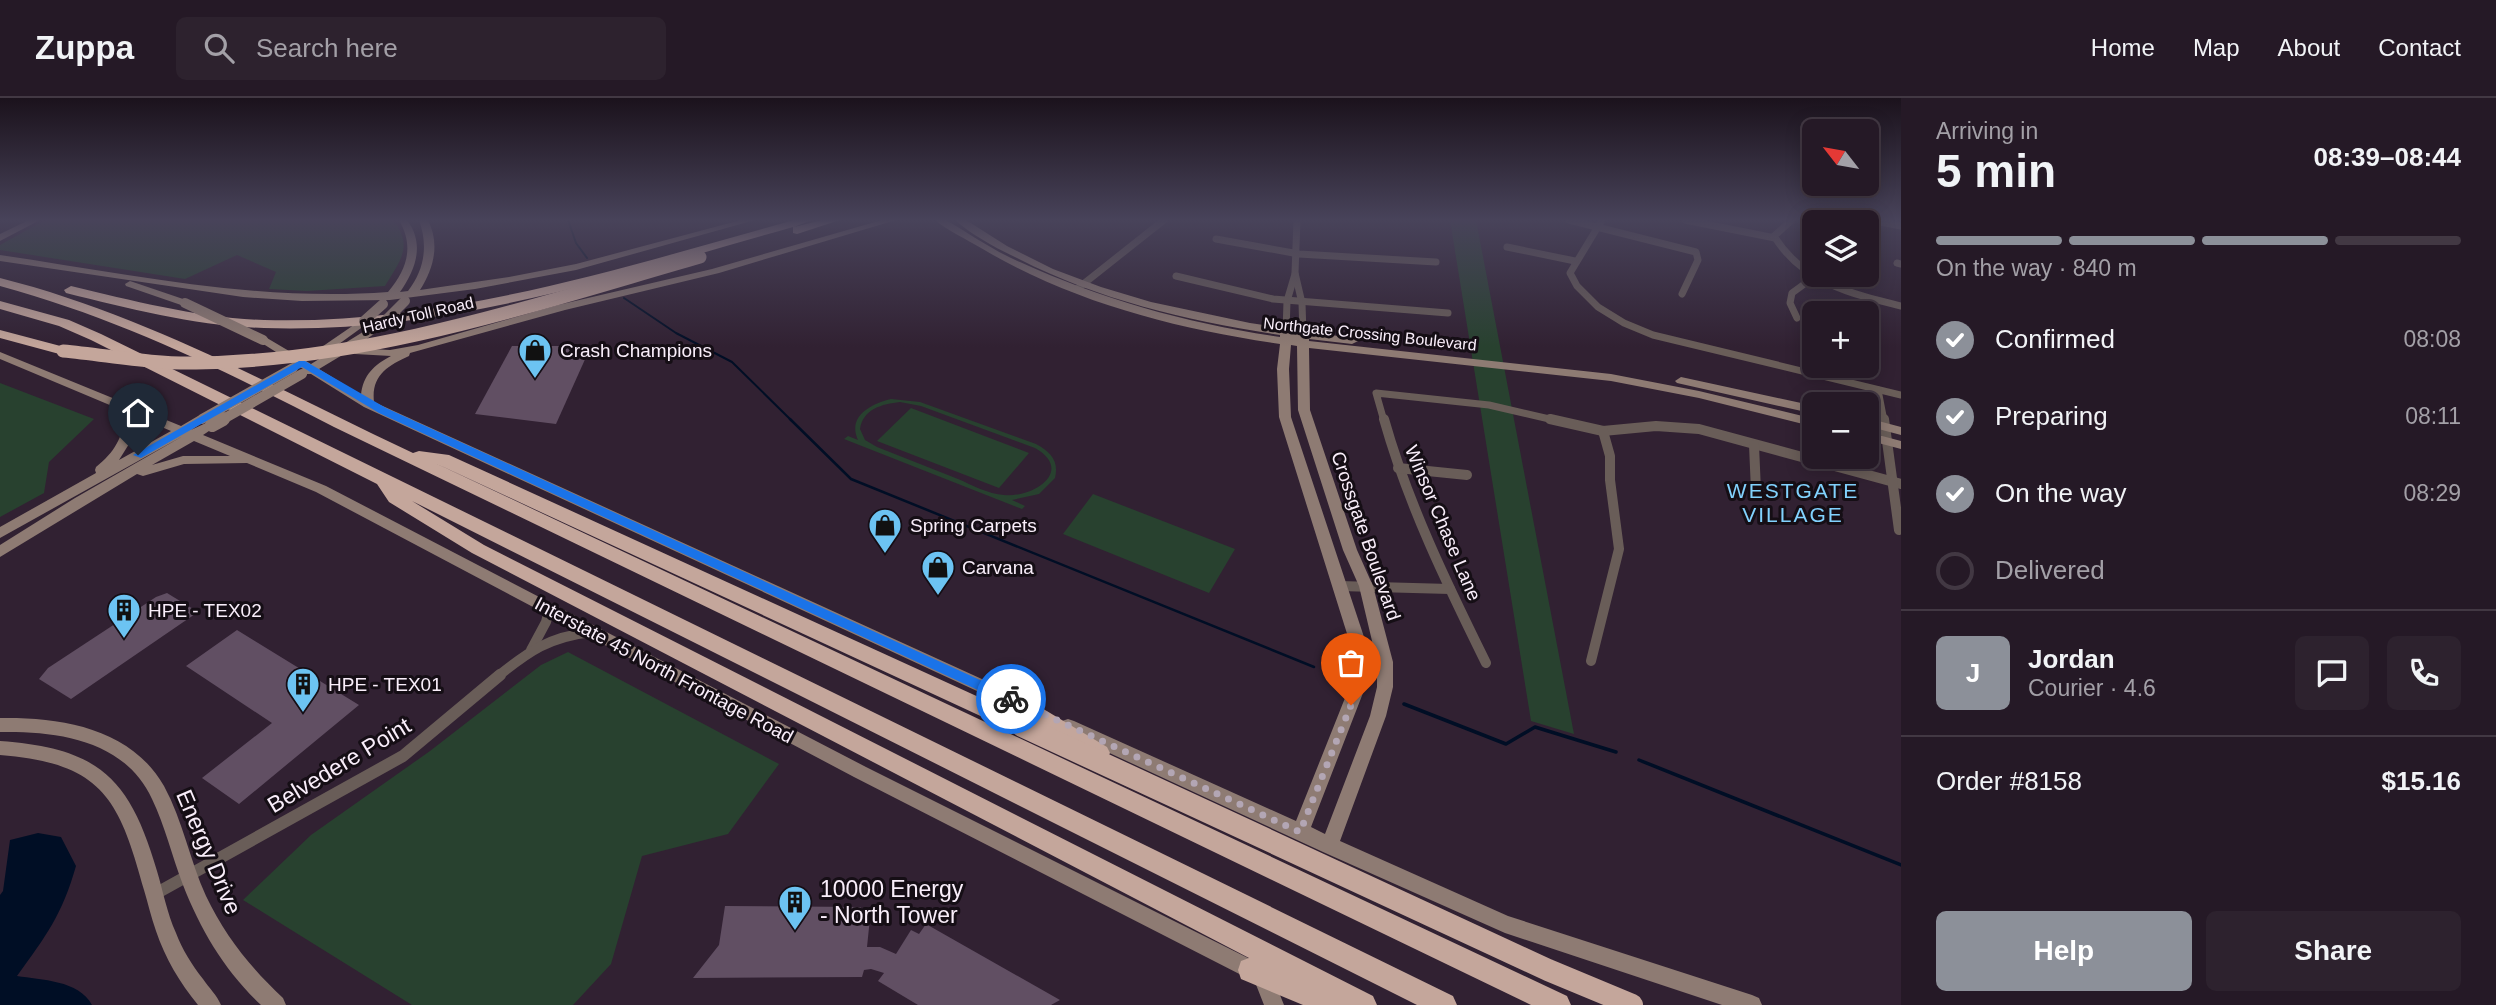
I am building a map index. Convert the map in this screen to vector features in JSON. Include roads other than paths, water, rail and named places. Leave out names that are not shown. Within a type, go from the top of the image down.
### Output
[{"type":"highway","name":"Hardy Toll Road","points":[[8,284],[53,286],[153,310],[262,324],[329,324],[440,313],[504,301],[648,262]]},
{"type":"highway","name":"Hardy Toll Road","points":[[0,334],[63,351],[193,363],[281,358],[356,347],[468,323],[680,262]]},
{"type":"highway","points":[[8,284],[105,312],[140,327],[1558,1005]]},
{"type":"highway","points":[[0,304],[64,323],[96,337],[1444,1005]]},
{"type":"highway","points":[[403,454],[443,459],[1023,716],[1548,970],[1632,1005]]},
{"type":"highway","points":[[382,478],[395,498],[478,549],[1364,1005]]},
{"type":"highway","points":[[1023,716],[1125,769],[1608,1005]]},
{"type":"highway","points":[[1256,973],[1333,1005]]},
{"type":"main road","points":[[32,262],[252,294],[302,298],[414,292],[592,262]]},
{"type":"main road","points":[[302,369],[383,304],[394,293],[409,262]]},
{"type":"main road","points":[[0,533],[302,369],[336,355],[414,292],[427,262]]},
{"type":"main road","points":[[336,355],[370,350],[390,353],[419,348],[562,307],[745,262]]},
{"type":"main road","name":"Northgate Crossing Boulevard","points":[[1008,262],[1192,321],[1303,341],[1610,373],[1733,390],[1802,407]]},
{"type":"main road","name":"Northgate Crossing Boulevard","points":[[1034,262],[1080,287]]},
{"type":"main road","points":[[66,267],[162,293],[185,303],[263,340],[302,369],[368,404],[1023,716],[1300,832],[1505,924],[1752,1005]]},
{"type":"main road","points":[[364,321],[361,337],[370,350]]},
{"type":"main road","name":"Crossgate Boulevard","points":[[1286,338],[1283,369],[1285,409],[1357,640],[1358,676],[1351,705],[1300,832]]},
{"type":"main road","name":"Crossgate Boulevard","points":[[1303,341],[1304,410],[1350,550],[1366,586],[1382,643],[1385,687],[1378,716],[1329,846]]},
{"type":"main road","points":[[368,404],[366,389],[377,370],[419,348]]},
{"type":"main road","name":"Interstate 45 North Frontage Road","points":[[0,355],[321,489],[590,632],[1318,1005]]},
{"type":"main road","name":"Northgate Crossing Boulevard","points":[[1610,373],[1802,420]]},
{"type":"main road","points":[[35,512],[104,468],[122,449],[129,434],[130,409]]},
{"type":"main road","points":[[1285,409],[1304,410]]},
{"type":"main road","points":[[1879,426],[1901,430]]},
{"type":"main road","points":[[0,552],[187,433]]},
{"type":"main road","points":[[90,495],[154,467],[183,460],[257,461]]},
{"type":"main road","points":[[1308,489],[1330,490]]},
{"type":"main road","name":"Energy Drive","points":[[0,724],[34,723],[79,731],[115,747],[139,767],[157,790],[206,917],[242,975],[275,1005]]},
{"type":"main road","points":[[0,748],[20,749],[70,760],[101,779],[124,806],[168,936],[194,985],[211,1005]]},
{"type":"main road","points":[[1256,973],[1274,1005]]},
{"type":"street","points":[[1080,287],[1111,262]]},
{"type":"street","name":"Crossgate Boulevard","points":[[1286,338],[1287,301],[1296,262]]},
{"type":"street","points":[[1574,262],[1570,273],[1574,284],[1602,310],[1641,331],[1667,340],[1901,395]]},
{"type":"street","points":[[1682,294],[1697,262]]},
{"type":"street","name":"Crossgate Boulevard","points":[[1295,274],[1301,303],[1303,341]]},
{"type":"street","points":[[1176,276],[1301,303],[1448,313]]},
{"type":"street","points":[[1797,318],[1789,305],[1789,298],[1802,282]]},
{"type":"street","points":[[1838,287],[1901,306]]},
{"type":"street","points":[[1878,390],[1884,427],[1895,444],[1899,530]]},
{"type":"street","name":"Winsor Chase Lane","points":[[1486,663],[1450,589],[1398,468],[1376,393],[1489,405],[1603,431]]},
{"type":"street","points":[[1591,661],[1619,550],[1610,480],[1610,456],[1603,431],[1656,426],[1699,429],[1898,484]]},
{"type":"street","points":[[1754,445],[1756,491]]},
{"type":"street","points":[[1398,468],[1467,475]]},
{"type":"street","points":[[1339,586],[1450,589]]},
{"type":"street","name":"Belvedere Point","points":[[530,650],[546,622],[548,610]]},
{"type":"street","name":"Belvedere Point","points":[[155,894],[403,756],[530,650],[564,635],[590,632]]},
{"type":"water","points":[[38,833],[61,837],[76,866],[52,924],[17,976],[69,986],[78,990],[92,1005],[0,1005],[0,895],[3,891],[10,840]]},
{"type":"waterway","points":[[624,298],[676,333],[732,362],[792,421]]},
{"type":"waterway","points":[[790,419],[851,479],[1314,667]]},
{"type":"waterway","points":[[1404,704],[1506,744],[1535,727],[1616,752]]},
{"type":"waterway","points":[[1639,760],[1901,865]]},
{"type":"place","name":"Crash Champions","points":[[535,380]]},
{"type":"place","name":"Spring Carpets","points":[[885,555]]},
{"type":"place","name":"Carvana","points":[[938,597]]},
{"type":"place","name":"HPE - TEX02","points":[[124,640]]},
{"type":"place","name":"HPE - TEX01","points":[[303,714]]},
{"type":"place","name":"10000 Energy - North Tower","points":[[795,932]]},
{"type":"district","name":"WESTGATE VILLAGE","points":[[1793,502]]}]
